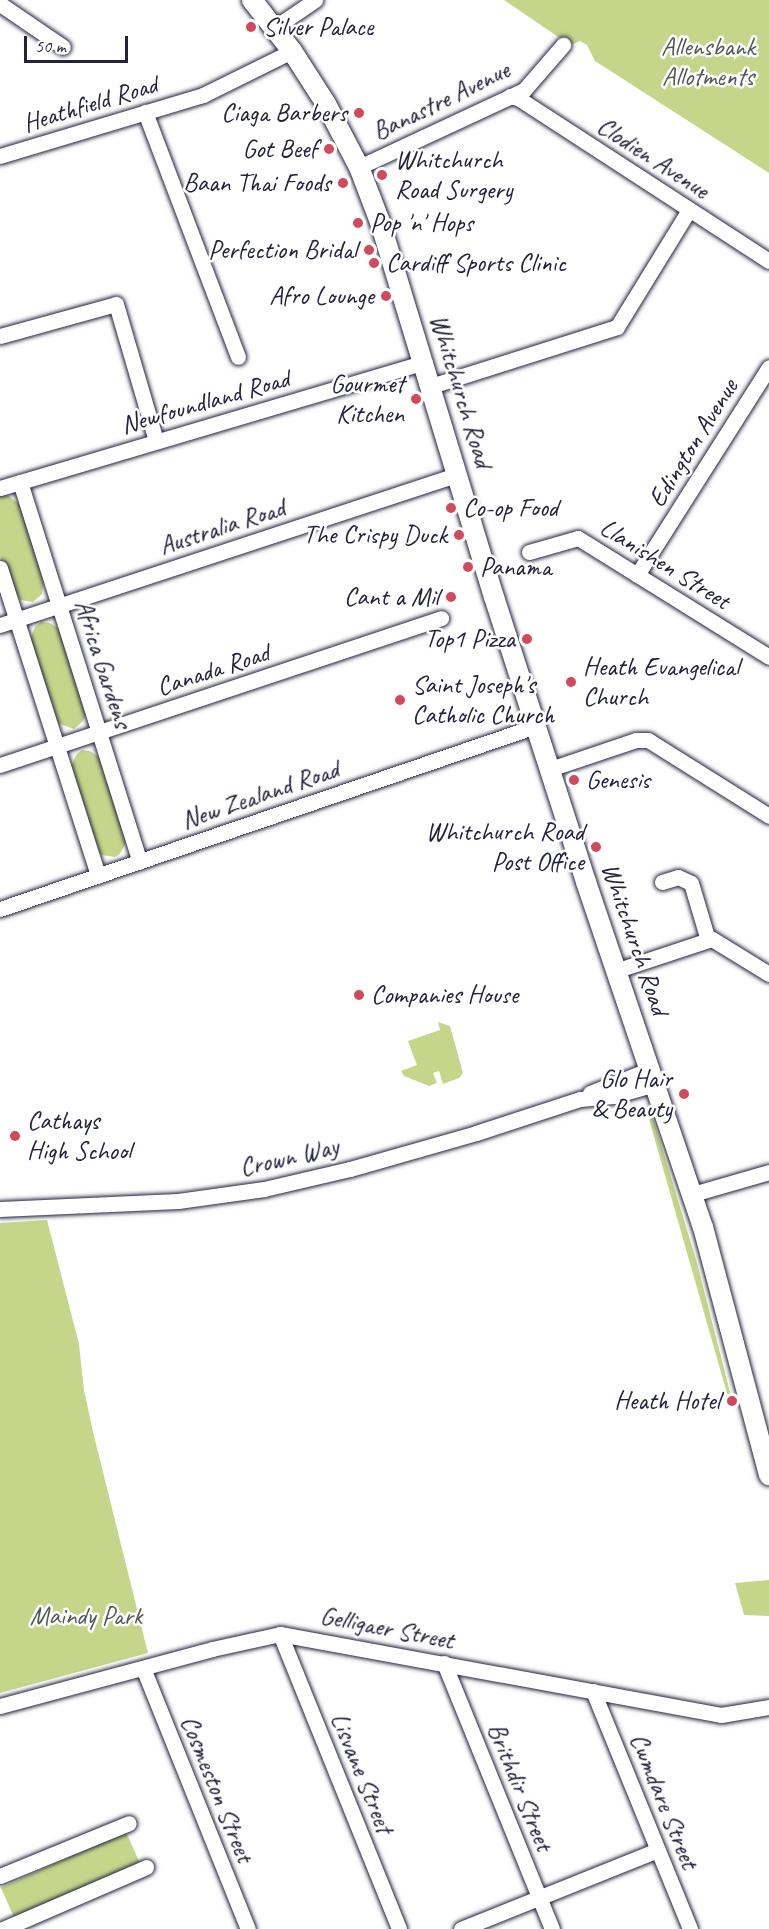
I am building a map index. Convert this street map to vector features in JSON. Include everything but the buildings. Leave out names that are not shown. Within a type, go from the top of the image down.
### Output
[{"type":"main road","name":"Whitchurch Road","points":[[252,0],[292,51],[326,104],[359,166],[384,233],[536,726],[693,1194],[769,1475]]},
{"type":"street","points":[[274,28],[315,0]]},
{"type":"street","points":[[0,4],[63,47]]},
{"type":"street","name":"Banastre Avenue","points":[[359,166],[524,90],[563,45]]},
{"type":"street","name":"Heathfield Road","points":[[0,156],[203,94],[292,51]]},
{"type":"street","name":"Clodien Avenue","points":[[510,96],[518,98],[769,261]]},
{"type":"street","points":[[145,112],[238,357]]},
{"type":"street","points":[[431,386],[612,331],[617,327],[689,210]]},
{"type":"street","points":[[0,336],[116,304],[156,441]]},
{"type":"street","name":"Newfoundland Road","points":[[0,488],[424,362]]},
{"type":"street","name":"Edington Avenue","points":[[638,575],[769,367]]},
{"type":"street","name":"Australia Road","points":[[0,625],[458,474]]},
{"type":"street","name":"Africa Gardens","points":[[20,482],[140,862]]},
{"type":"street","name":"Llanishen Street","points":[[529,552],[578,538],[768,654]]},
{"type":"street","points":[[0,568],[98,876]]},
{"type":"street","name":"Canada Road","points":[[0,765],[441,618]]},
{"type":"street","name":"New Zealand Road","points":[[0,909],[536,726]]},
{"type":"street","points":[[550,769],[636,740],[648,740],[769,816]]},
{"type":"street","points":[[662,882],[678,877],[691,883],[708,940]]},
{"type":"street","points":[[618,970],[708,940],[715,940],[769,974]]},
{"type":"street","name":"Crown Way","points":[[0,1209],[178,1201],[264,1189],[350,1168],[580,1099],[613,1096],[654,1077]]},
{"type":"street","points":[[693,1194],[769,1172]]},
{"type":"street","name":"Gelligaer Street","points":[[0,1706],[280,1634],[722,1715],[769,1707]]},
{"type":"street","name":"Lisvane Street","points":[[280,1634],[399,1929]]},
{"type":"street","name":"Brithdir Street","points":[[444,1663],[552,1929]]},
{"type":"street","name":"Cosmeston Street","points":[[142,1668],[248,1929]]},
{"type":"street","name":"Cwmdare Street","points":[[593,1691],[690,1929]]},
{"type":"street","points":[[0,1876],[129,1823]]},
{"type":"street","points":[[461,1929],[658,1850]]},
{"type":"street","points":[[3,1929],[146,1867]]},
{"type":"green space","name":"Allensbank Allotments","points":[[504,0],[769,0],[769,173],[595,61],[587,45],[580,41],[570,45]]},
{"type":"green space","points":[[0,495],[9,496],[21,506],[44,579],[42,594],[33,602],[21,600],[11,590],[0,556]]},
{"type":"green space","points":[[41,622],[50,623],[59,629],[86,714],[83,721],[74,729],[57,723],[30,639],[35,627]]},
{"type":"green space","points":[[82,750],[90,751],[99,757],[126,842],[120,854],[115,857],[102,855],[97,851],[71,767],[76,755]]},
{"type":"green space","points":[[438,1022],[450,1026],[463,1073],[459,1078],[443,1084],[439,1071],[433,1073],[437,1083],[429,1086],[404,1076],[401,1071],[417,1065],[408,1041],[440,1030]]},
{"type":"green space","points":[[653,1118],[697,1263],[731,1396],[728,1397],[649,1119]]},
{"type":"green space","name":"Maindy Park","points":[[47,1220],[79,1344],[84,1390],[93,1432],[148,1653],[0,1693],[0,1223]]},
{"type":"green space","points":[[769,1580],[769,1616],[744,1615],[735,1583]]},
{"type":"green space","points":[[126,1832],[140,1863],[15,1919],[1,1888]]},
{"type":"place","name":"Silver Palace","points":[[251,27]]},
{"type":"place","name":"Ciaga Barbers","points":[[359,113]]},
{"type":"place","name":"Got Beef","points":[[329,149]]},
{"type":"place","name":"Whitchurch Road Surgery","points":[[382,175]]},
{"type":"place","name":"Baan Thai Foods","points":[[343,183]]},
{"type":"place","name":"Pop 'n' Hops","points":[[358,223]]},
{"type":"place","name":"Perfection Bridal","points":[[369,250]]},
{"type":"place","name":"Cardiff Sports Clinic","points":[[374,263]]},
{"type":"place","name":"Afro Lounge","points":[[386,296]]},
{"type":"place","name":"Gourmet Kitchen","points":[[416,399]]},
{"type":"place","name":"Co-op Food","points":[[451,508]]},
{"type":"place","name":"The Crispy Duck","points":[[459,535]]},
{"type":"place","name":"Panama","points":[[468,567]]},
{"type":"place","name":"Cant a Mil","points":[[451,597]]},
{"type":"place","name":"Top1 Pizza","points":[[527,639]]},
{"type":"place","name":"Heath Evangelical Church","points":[[571,682]]},
{"type":"place","name":"Saint Joseph's Catholic Church","points":[[400,700]]},
{"type":"place","name":"Genesis","points":[[574,780]]},
{"type":"place","name":"Whitchurch Road Post Office","points":[[596,847]]},
{"type":"place","name":"Companies House","points":[[359,995]]},
{"type":"place","name":"Glo Hair & Beauty","points":[[684,1094]]},
{"type":"place","name":"Cathays High School","points":[[15,1136]]},
{"type":"place","name":"Heath Hotel","points":[[732,1401]]}]
